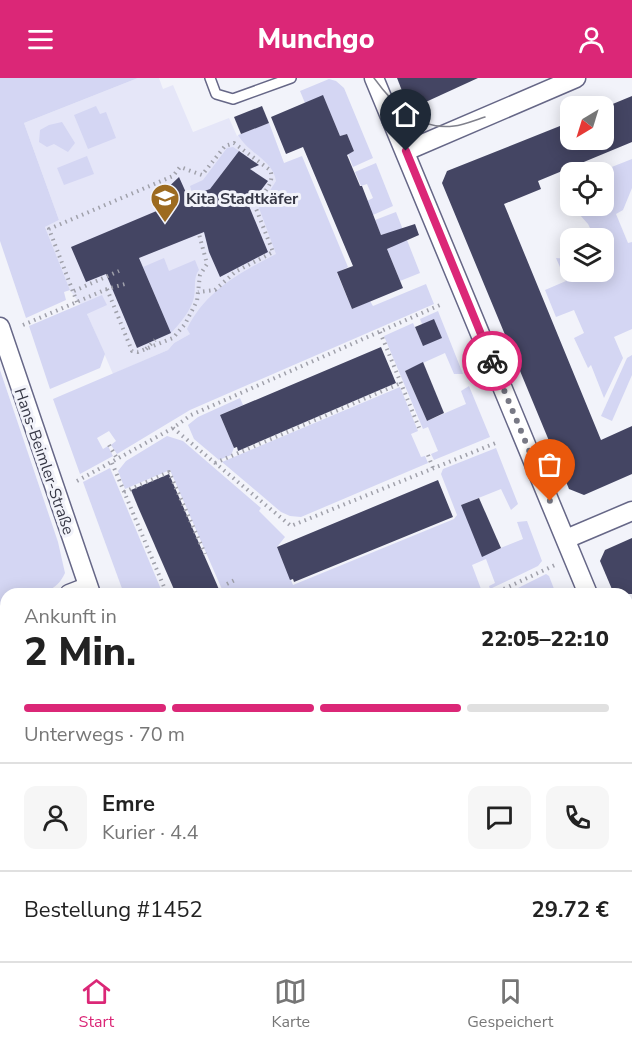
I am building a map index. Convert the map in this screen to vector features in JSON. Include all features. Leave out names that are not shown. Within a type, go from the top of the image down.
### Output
[{"type":"street","points":[[374,78],[586,588]]},
{"type":"street","points":[[406,151],[576,78]]},
{"type":"street","name":"Hans-Beimler-Straße","points":[[0,327],[88,588]]},
{"type":"street","points":[[566,538],[632,511]]},
{"type":"lane","points":[[210,78],[216,94],[232,99],[291,78]]},
{"type":"path","points":[[77,302],[49,229],[173,176],[180,167],[202,175],[225,146],[234,143],[270,170],[272,174],[271,183],[255,206],[273,252],[235,272],[215,290],[198,292]]},
{"type":"path","points":[[107,289],[132,351],[138,352],[172,338],[185,324],[197,301],[200,275],[207,264],[198,234]]},
{"type":"path","points":[[74,291],[119,271]]},
{"type":"path","points":[[23,326],[107,289],[125,284]]},
{"type":"path","points":[[77,482],[174,428],[191,415],[440,305]]},
{"type":"path","points":[[380,332],[420,430]]},
{"type":"path","points":[[146,349],[155,340]]},
{"type":"path","points":[[215,463],[401,383]]},
{"type":"path","points":[[174,428],[291,526],[498,442]]},
{"type":"path","points":[[109,445],[118,460]]},
{"type":"path","points":[[428,455],[433,468]]},
{"type":"path","points":[[112,463],[164,588]]},
{"type":"path","points":[[124,492],[169,472],[205,554]]},
{"type":"path","points":[[506,588],[573,556]]},
{"type":"path","points":[[227,584],[237,579]]},
{"type":"shaded area","points":[[0,78],[138,78],[24,123],[59,220],[45,227],[70,290],[64,292],[66,300],[26,318],[0,241]]},
{"type":"shaded area","name":"Kita Stadtkäfer","points":[[138,78],[159,78],[163,89],[173,85],[193,132],[229,118],[237,136],[269,123],[287,172],[290,251],[199,329],[174,343],[168,350],[113,374],[87,314],[70,290],[45,227],[59,220],[24,123]]},
{"type":"shaded area","points":[[329,79],[336,81],[344,88],[373,158],[353,167],[348,154],[354,151],[347,134],[340,136],[323,96],[305,103],[300,91]]},
{"type":"shaded area","points":[[96,106],[100,114],[106,112],[116,138],[88,149],[74,115]]},
{"type":"shaded area","points":[[62,122],[75,143],[68,152],[54,144],[47,147],[39,142],[40,130]]},
{"type":"shaded area","points":[[269,123],[284,163],[302,156],[348,267],[337,273],[352,309],[370,301],[373,306],[426,284],[434,304],[190,410],[117,454],[111,445],[116,441],[109,431],[97,438],[103,449],[108,446],[113,456],[80,474],[53,399],[168,350],[174,343],[190,334],[187,329],[214,293],[237,276],[276,254],[259,208],[276,181],[274,174],[266,162],[238,135]]},
{"type":"shaded area","points":[[233,147],[239,151],[210,189],[193,196],[190,186],[203,180],[227,148]]},
{"type":"shaded area","points":[[87,156],[94,174],[64,185],[57,168]]},
{"type":"shaded area","points":[[632,159],[632,188],[623,210],[616,214],[628,243],[632,242],[632,329],[614,337],[623,358],[604,398],[591,365],[588,368],[574,338],[584,333],[574,310],[556,317],[545,290],[564,282],[614,282],[614,228],[590,228],[581,216],[614,216],[614,166]]},
{"type":"shaded area","points":[[376,163],[393,206],[373,215],[367,201],[373,198],[367,184],[361,186],[355,172]]},
{"type":"shaded area","points":[[396,212],[420,273],[400,281],[387,249],[392,247],[387,233],[381,235],[375,220]]},
{"type":"shaded area","points":[[164,258],[169,271],[195,260],[199,270],[190,307],[171,333],[143,267]]},
{"type":"shaded area","points":[[102,295],[107,305],[87,314],[105,354],[100,368],[50,389],[29,326]]},
{"type":"shaded area","points":[[438,311],[463,374],[454,374],[445,353],[405,371],[427,421],[466,404],[461,391],[469,386],[490,437],[434,460],[431,454],[438,451],[428,427],[423,429],[384,336],[413,323],[423,345],[441,338],[422,324],[420,319]]},
{"type":"shaded area","points":[[632,355],[632,375],[612,421],[601,416],[627,358]]},
{"type":"shaded area","points":[[0,370],[58,542],[65,573],[53,588],[0,588]]},
{"type":"shaded area","points":[[400,387],[418,431],[411,434],[421,457],[425,456],[428,463],[301,517],[281,512],[222,462]]},
{"type":"shaded area","points":[[240,398],[243,405],[220,415],[234,448],[231,455],[219,460],[194,439],[188,425],[198,417]]},
{"type":"shaded area","points":[[167,436],[183,441],[261,508],[259,511],[285,537],[277,547],[293,585],[454,519],[457,515],[441,474],[443,469],[496,448],[518,504],[511,510],[501,489],[461,505],[498,549],[523,539],[517,522],[527,521],[542,561],[538,566],[492,588],[489,586],[495,583],[486,559],[472,565],[481,588],[221,588],[170,470],[125,489],[118,471],[126,461]]},
{"type":"shaded area","points":[[110,468],[160,588],[122,588],[83,482]]},
{"type":"shaded area","points":[[546,574],[554,588],[525,588],[518,588]]},
{"type":"building","points":[[397,78],[478,78],[417,106],[406,101]]},
{"type":"building","points":[[323,95],[340,136],[347,134],[354,151],[347,155],[381,235],[415,224],[419,235],[387,249],[403,288],[352,309],[337,272],[353,266],[303,147],[286,154],[271,117]]},
{"type":"building","points":[[632,96],[632,142],[614,149],[614,103]]},
{"type":"building","points":[[262,106],[269,123],[241,134],[234,117]]},
{"type":"building","points":[[560,126],[560,150],[613,150],[584,162],[560,162],[560,172],[538,181],[541,189],[504,204],[601,440],[632,426],[632,474],[584,495],[569,489],[442,183],[447,171]]},
{"type":"building","points":[[239,151],[259,165],[250,169],[268,181],[249,206],[268,252],[220,277],[209,252],[204,232],[139,258],[171,333],[137,348],[106,274],[86,282],[71,247],[166,207],[160,195],[179,177],[188,197],[210,189]]},
{"type":"building","points":[[434,319],[442,338],[423,346],[415,327]]},
{"type":"building","points":[[381,347],[396,383],[238,451],[237,447],[234,448],[220,415]]},
{"type":"building","points":[[423,362],[444,413],[427,421],[405,371]]},
{"type":"building","points":[[169,474],[218,588],[173,588],[131,490]]},
{"type":"building","points":[[438,480],[453,517],[294,582],[293,579],[290,580],[277,547]]},
{"type":"building","points":[[479,498],[501,548],[482,557],[461,505]]},
{"type":"building","points":[[632,538],[632,588],[611,588],[600,561],[605,550]]},
{"type":"tram line","points":[[374,78],[398,106],[418,120],[429,124],[454,126],[485,117]]},
{"type":"way so far","points":[[492,361],[550,501]]},
{"type":"place","name":"Kita Stadtkäfer","points":[[165,224]]},
{"type":"route","points":[[406,151],[492,361]]}]
